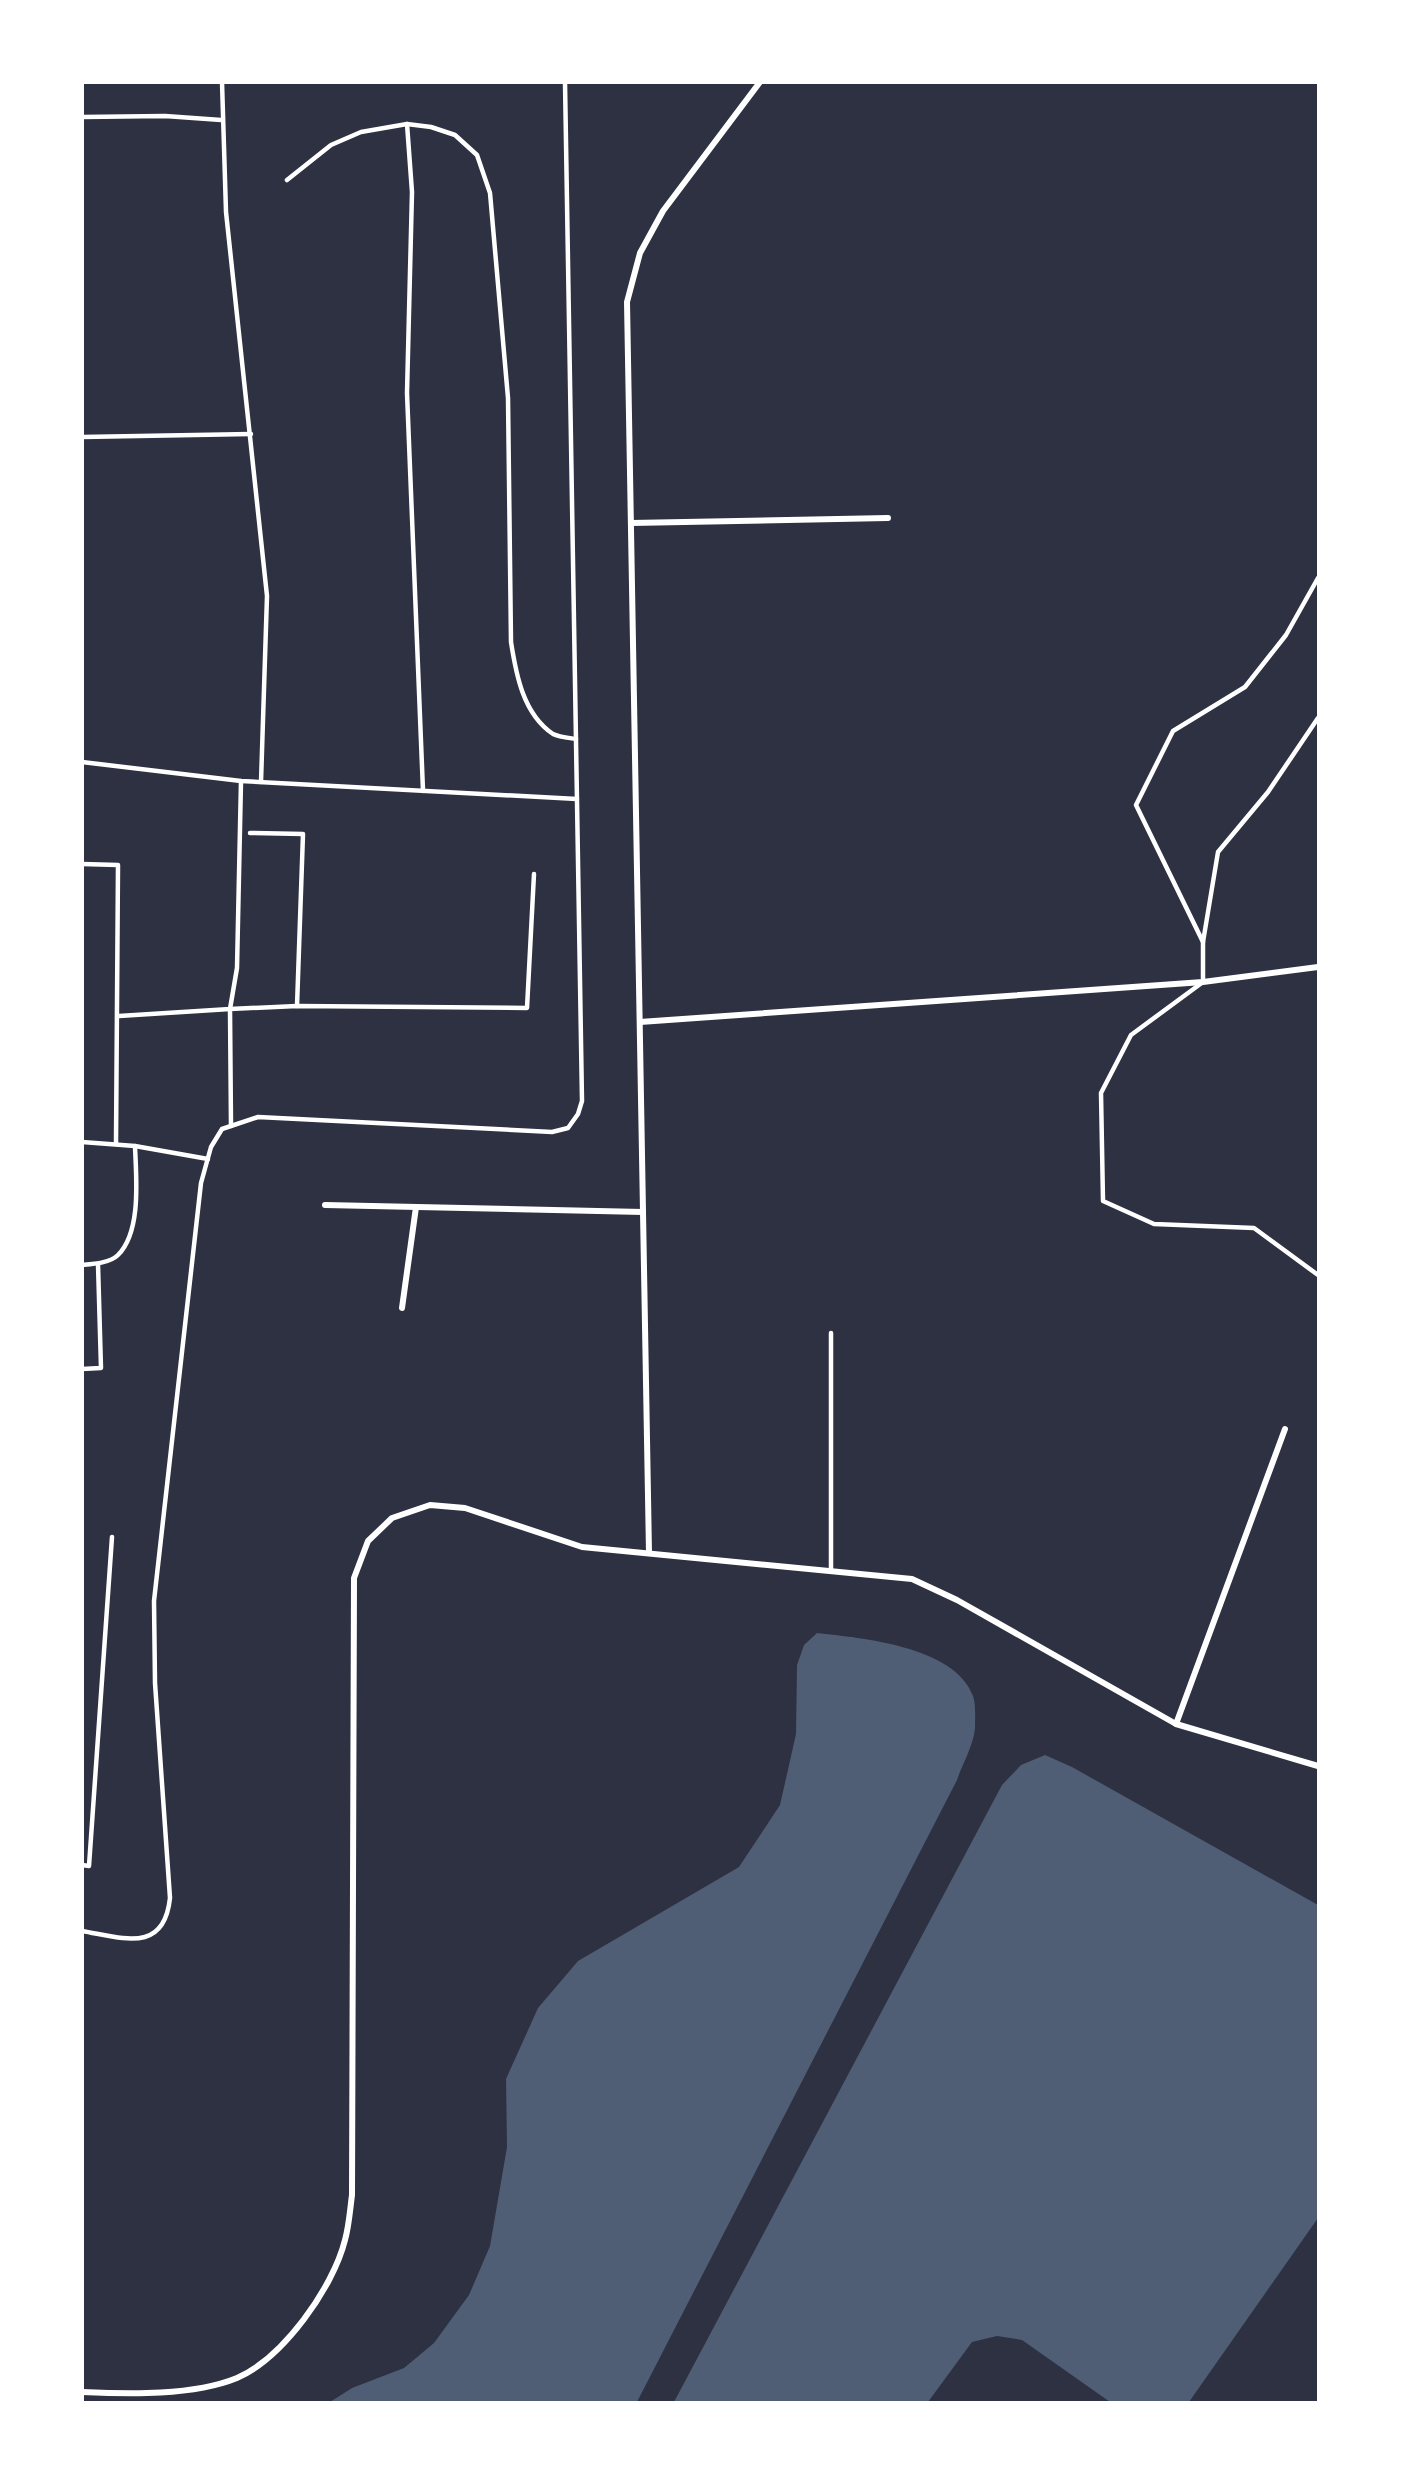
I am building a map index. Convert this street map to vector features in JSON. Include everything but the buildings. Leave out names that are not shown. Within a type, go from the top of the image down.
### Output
[{"type":"street","points":[[649,1553],[627,302],[640,253],[663,211],[760,82]]},
{"type":"street","points":[[631,523],[888,518]]},
{"type":"street","points":[[640,1022],[1203,982],[1318,967]]},
{"type":"street","points":[[325,1205],[643,1212]]},
{"type":"street","points":[[402,1308],[417,1207]]},
{"type":"street","points":[[1176,1724],[1285,1429]]},
{"type":"street","points":[[82,2392],[146,2394],[192,2388],[237,2378],[283,2346],[321,2295],[345,2241],[352,2195],[354,1578],[368,1541],[392,1518],[430,1505],[465,1508],[582,1547],[912,1579],[957,1600],[1176,1724],[1318,1766]]},
{"type":"lane","points":[[222,82],[221,120],[226,212],[267,596],[261,782]]},
{"type":"lane","points":[[82,1931],[126,1939],[147,1937],[157,1932],[168,1912],[170,1898],[156,1683],[154,1601],[201,1184],[211,1147],[222,1129],[258,1117],[552,1132],[568,1128],[578,1114],[582,1101],[565,82]]},
{"type":"lane","points":[[82,117],[165,116],[221,120]]},
{"type":"lane","points":[[287,180],[298,169],[341,141],[361,132],[407,124],[431,127],[455,135],[477,155],[490,193],[508,398],[511,642],[516,673],[531,708],[554,734],[576,739]]},
{"type":"lane","points":[[407,124],[412,192],[407,393],[423,791]]},
{"type":"lane","points":[[82,437],[251,434]]},
{"type":"lane","points":[[1203,942],[1136,805],[1173,731],[1245,687],[1286,635],[1318,578]]},
{"type":"lane","points":[[1318,718],[1268,792],[1218,852],[1203,942],[1203,982],[1131,1035],[1101,1093],[1103,1201],[1154,1224],[1254,1228],[1318,1275]]},
{"type":"lane","points":[[82,762],[241,781],[577,799]]},
{"type":"lane","points":[[231,1126],[230,1009],[237,968],[241,781]]},
{"type":"lane","points":[[250,833],[303,834],[297,1006]]},
{"type":"lane","points":[[82,864],[118,865],[119,1016],[116,1144]]},
{"type":"lane","points":[[119,1016],[297,1006],[527,1008],[534,874]]},
{"type":"lane","points":[[82,1142],[135,1146],[208,1159]]},
{"type":"lane","points":[[82,1265],[98,1264],[118,1256],[130,1233],[137,1195],[135,1146]]},
{"type":"lane","points":[[82,1369],[101,1368],[98,1264]]},
{"type":"lane","points":[[831,1333],[831,1571]]},
{"type":"lane","points":[[82,1865],[89,1866],[112,1537]]},
{"type":"water","points":[[817,1633],[881,1642],[905,1648],[927,1655],[947,1666],[963,1679],[973,1696],[975,1703],[974,1734],[957,1780],[637,2402],[330,2402],[352,2388],[404,2368],[434,2343],[469,2295],[490,2246],[507,2147],[506,2079],[538,2008],[578,1961],[739,1867],[780,1805],[796,1734],[797,1665],[804,1645]]},
{"type":"water","points":[[1045,1755],[1072,1767],[1318,1905],[1318,2218],[1189,2402],[1110,2402],[1022,2340],[997,2336],[972,2342],[928,2402],[674,2402],[1002,1785],[1021,1765]]}]
